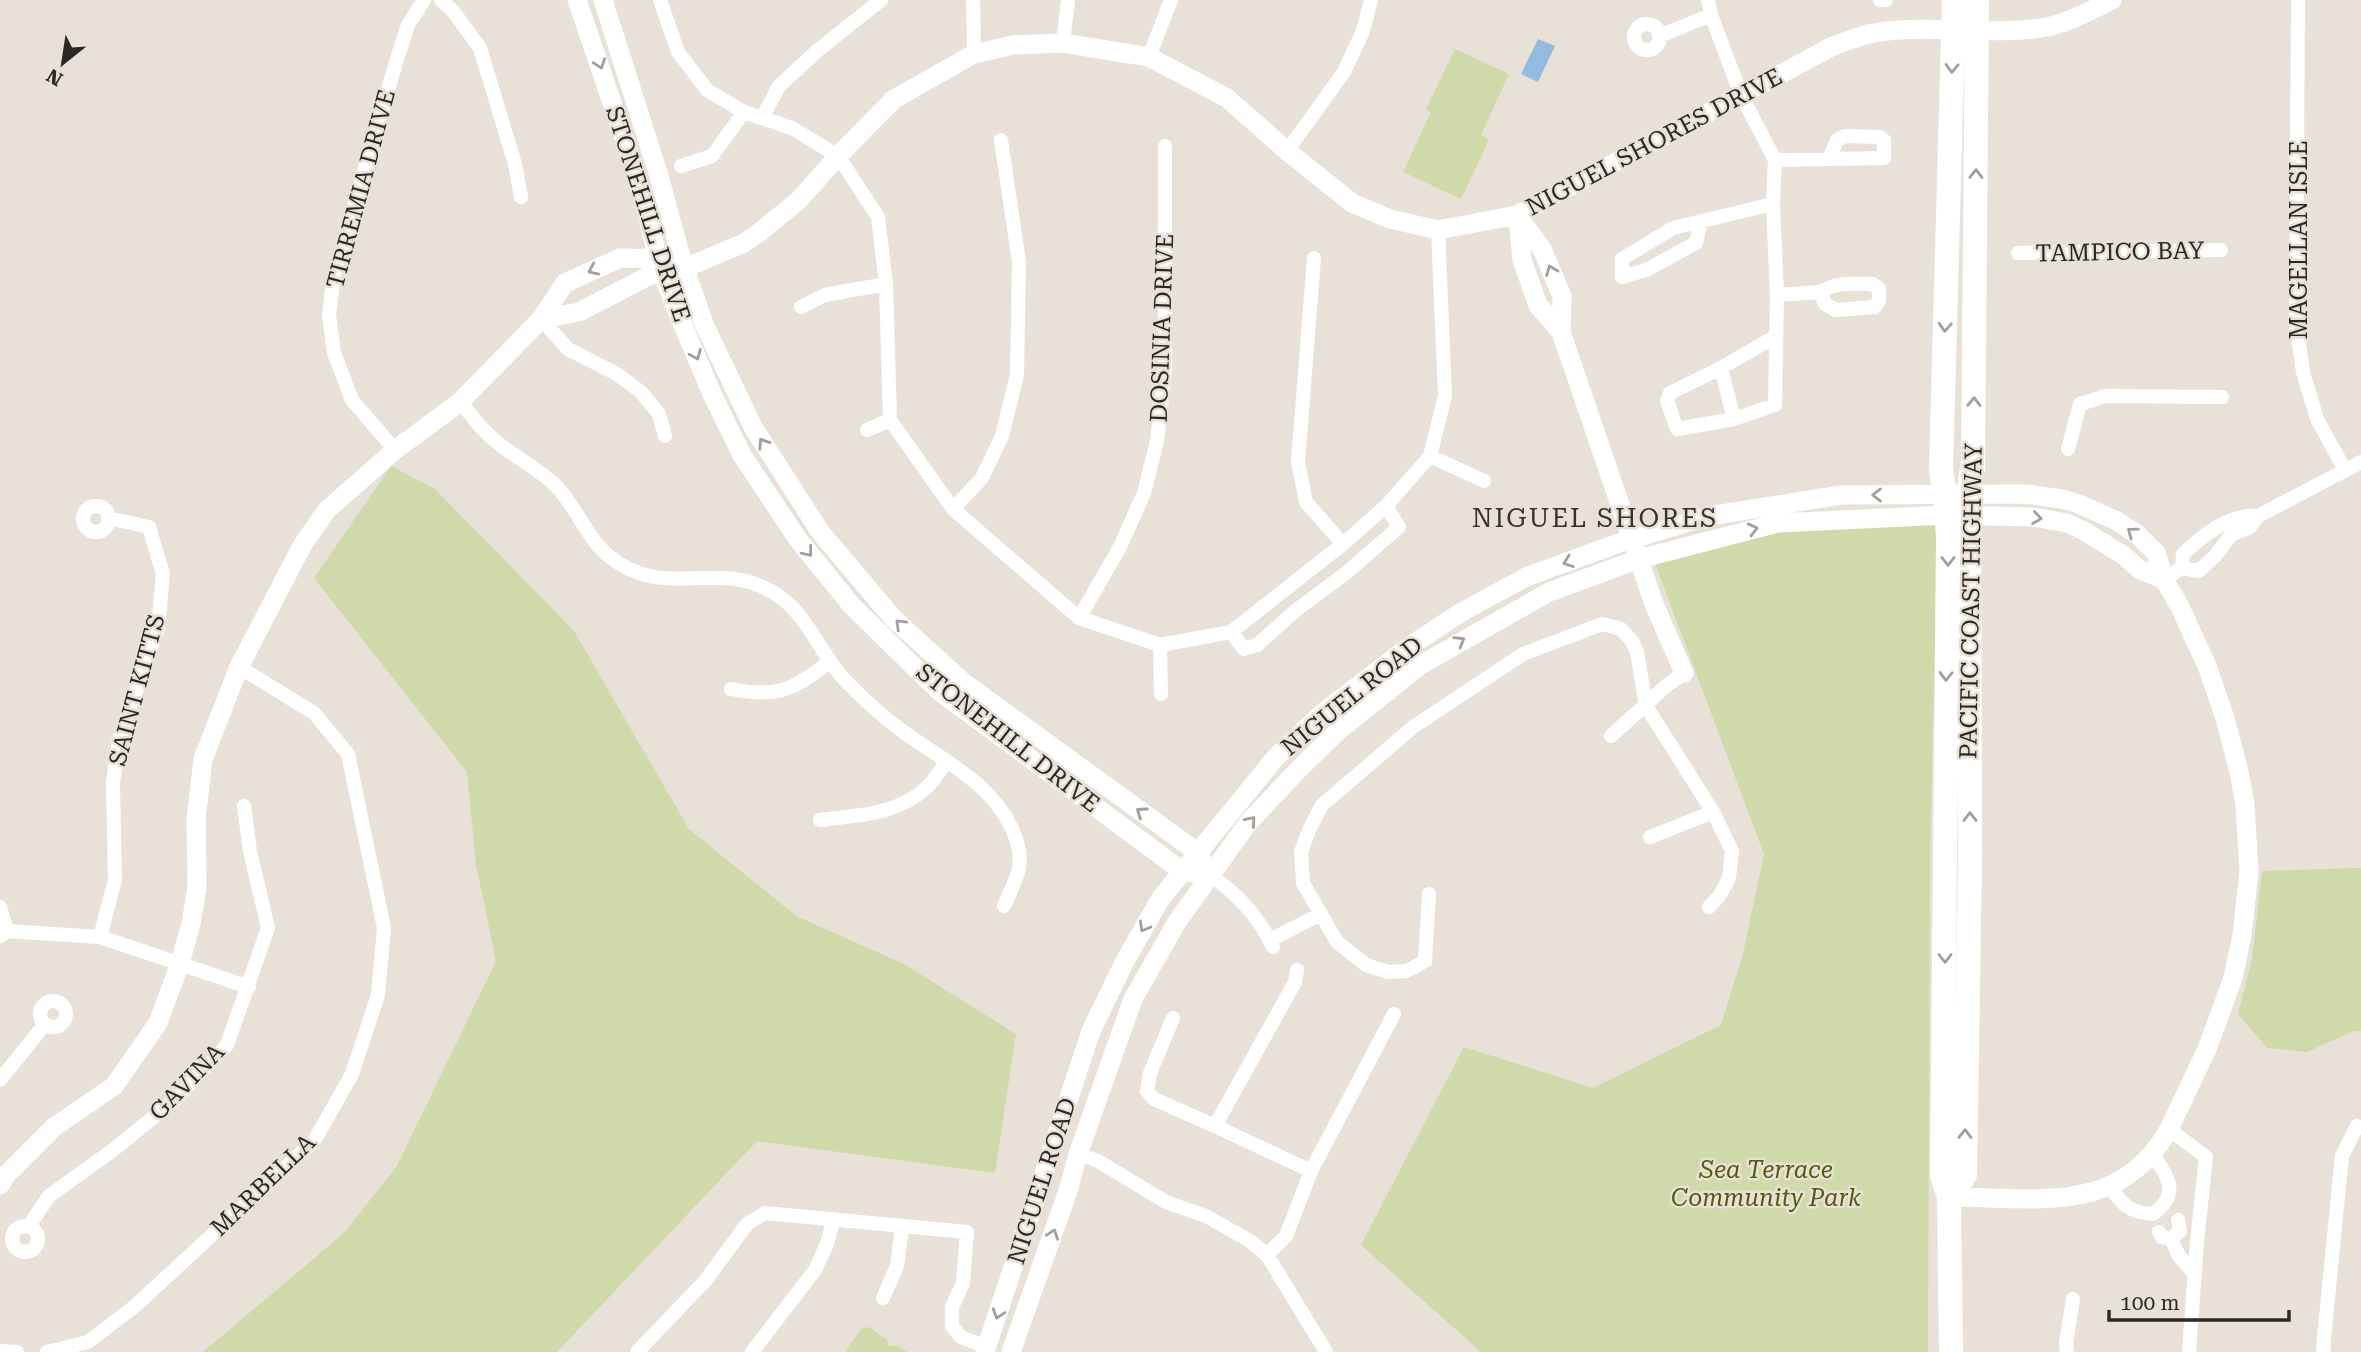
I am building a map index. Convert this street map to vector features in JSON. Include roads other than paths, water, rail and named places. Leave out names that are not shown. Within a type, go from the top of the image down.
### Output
[{"type":"highway","name":"PACIFIC COAST HIGHWAY","points":[[1954,0],[1941,470],[1958,504]]},
{"type":"highway","name":"PACIFIC COAST HIGHWAY","points":[[1951,1352],[1949,1197],[1942,1175],[1958,860],[1958,504],[1973,469],[1978,0]]},
{"type":"main road","name":"STONEHILL DRIVE","points":[[577,0],[634,167],[659,264],[712,394],[742,455],[797,538],[852,606],[939,691],[1182,871],[1210,875]]},
{"type":"main road","name":"STONEHILL DRIVE","points":[[603,0],[683,261],[717,354],[753,427],[821,533],[894,619],[963,682],[1197,852],[1210,875]]},
{"type":"main road","name":"NIGUEL SHORES DRIVE","points":[[683,261],[739,236],[760,232],[799,200],[894,99],[974,54],[1013,45],[1063,43],[1149,57],[1227,99],[1352,203],[1390,219],[1438,230],[1517,215],[1833,46],[1873,33],[1925,30],[2006,31],[2051,26],[2112,0]]},
{"type":"main road","points":[[1517,215],[1542,249],[1562,296],[1561,332],[1654,604],[1684,673]]},
{"type":"main road","points":[[0,1185],[6,1175],[54,1127],[114,1087],[158,1023],[191,924],[197,887],[196,820],[203,760],[239,667],[303,544],[327,510],[395,450],[460,402],[541,319],[565,282],[620,258],[659,264],[683,261]]},
{"type":"main road","points":[[541,319],[579,312],[659,264]]},
{"type":"main road","points":[[1949,1197],[2070,1198],[2110,1186],[2135,1171],[2153,1155],[2169,1129],[2207,1049],[2229,990],[2242,935],[2249,872],[2245,804],[2225,718],[2207,666],[2164,579],[2156,553],[2138,535],[2117,521],[2062,499],[2026,494],[1958,504]]},
{"type":"main road","name":"NIGUEL ROAD","points":[[986,1350],[1091,1031],[1131,951],[1161,898],[1197,852],[1276,757],[1321,715],[1408,648],[1460,613],[1526,577],[1632,539],[1709,516],[1841,495],[1958,504]]},
{"type":"main road","name":"NIGUEL ROAD","points":[[1011,1352],[1133,999],[1177,922],[1248,823],[1339,730],[1419,666],[1549,592],[1639,559],[1778,523],[1958,504]]},
{"type":"street","name":"TIRREMIA DRIVE","points":[[395,450],[352,400],[334,353],[329,314],[334,275],[397,59],[408,25],[424,0]]},
{"type":"street","points":[[442,0],[480,48],[515,164],[521,197]]},
{"type":"street","points":[[660,0],[678,52],[707,90],[744,112],[792,128],[838,156],[878,216],[886,284],[890,420],[953,509],[1079,618],[1160,645],[1231,632],[1387,506],[1430,456],[1445,396],[1438,230]]},
{"type":"street","points":[[762,118],[779,86],[817,51],[881,0]]},
{"type":"street","points":[[973,0],[974,54]]},
{"type":"street","points":[[1063,43],[1068,0]]},
{"type":"street","points":[[1149,57],[1171,0]]},
{"type":"street","points":[[1287,151],[1344,72],[1363,32],[1371,0]]},
{"type":"street","points":[[1708,0],[1741,95],[1775,160],[1773,204],[1777,295],[1775,405],[1734,419],[1677,429],[1667,397],[1670,393],[1721,368],[1776,336]]},
{"type":"street","points":[[1880,0],[1886,0]]},
{"type":"street","name":"MAGELLAN ISLE","points":[[2298,0],[2296,322],[2303,372],[2317,419],[2345,470]]},
{"type":"street","points":[[1659,36],[1711,15]]},
{"type":"street","points":[[681,166],[712,156],[744,112]]},
{"type":"street","points":[[953,509],[982,478],[1002,436],[1017,375],[1019,262],[1001,140]]},
{"type":"street","name":"DOSINIA DRIVE","points":[[1079,618],[1120,547],[1144,493],[1157,441],[1165,372],[1165,146]]},
{"type":"street","points":[[1775,160],[1829,159]]},
{"type":"street","points":[[1701,221],[1696,243],[1646,270],[1622,277],[1622,259],[1673,228],[1701,221],[1773,204]]},
{"type":"street","name":"TAMPICO BAY","points":[[2018,253],[2221,250]]},
{"type":"street","points":[[1314,258],[1298,462],[1306,502],[1343,544]]},
{"type":"street","points":[[801,307],[825,295],[886,284]]},
{"type":"street","points":[[1777,295],[1821,292]]},
{"type":"street","points":[[541,319],[568,349],[617,374],[641,392],[659,414],[665,436]]},
{"type":"street","points":[[1721,368],[1734,419]]},
{"type":"street","points":[[2068,449],[2080,404],[2091,399],[2106,396],[2222,397]]},
{"type":"street","points":[[460,402],[492,438],[538,470],[558,488],[591,538],[611,557],[636,573],[657,579],[744,578],[769,589],[794,607],[829,662],[872,707],[980,785],[999,805],[1020,849],[1021,869],[1004,906]]},
{"type":"street","points":[[867,430],[890,420]]},
{"type":"street","points":[[1430,456],[1484,481]]},
{"type":"street","points":[[2182,568],[2182,554],[2213,528],[2227,530],[2250,527],[2258,516],[2361,462]]},
{"type":"street","points":[[1231,632],[1244,649],[1257,645],[1294,611],[1346,573],[1399,527],[1387,506]]},
{"type":"street","name":"SAINT KITTS","points":[[100,937],[115,880],[113,783],[119,739],[158,628],[163,574],[149,527],[108,518]]},
{"type":"street","points":[[2164,579],[2182,568],[2199,572],[2216,555],[2227,530]]},
{"type":"street","points":[[2199,538],[2216,555]]},
{"type":"street","points":[[1429,894],[1425,961],[1408,971],[1388,972],[1366,965],[1337,942],[1303,883],[1301,852],[1322,806],[1413,727],[1522,654],[1602,624],[1621,629],[1632,640],[1637,652],[1646,706],[1713,812],[1732,851],[1729,878],[1720,895],[1709,907]]},
{"type":"street","points":[[1160,645],[1161,694]]},
{"type":"street","points":[[732,689],[754,693],[780,691],[804,682],[829,662]]},
{"type":"street","name":"MARBELLA","points":[[47,1352],[89,1342],[135,1307],[314,1141],[352,1074],[378,995],[384,928],[348,754],[314,713],[239,667]]},
{"type":"street","points":[[1611,736],[1684,673]]},
{"type":"street","points":[[820,820],[876,813],[904,805],[928,787],[946,762]]},
{"type":"street","name":"GAVINA","points":[[28,1227],[49,1196],[175,1101],[227,1045],[268,928],[250,851],[244,806]]},
{"type":"street","points":[[1650,837],[1713,812]]},
{"type":"street","name":"STONEHILL DRIVE","points":[[1210,875],[1225,885],[1252,911],[1262,924],[1271,944],[1321,914]]},
{"type":"street","points":[[0,907],[3,933],[100,937],[249,987]]},
{"type":"street","points":[[1214,1126],[1295,982],[1297,970]]},
{"type":"street","points":[[1267,1255],[1286,1236],[1311,1171],[1394,1014]]},
{"type":"street","points":[[1174,1018],[1150,1073],[1147,1091],[1151,1097],[1311,1171]]},
{"type":"street","points":[[0,1080],[45,1024]]},
{"type":"street","points":[[2324,1352],[2328,1275],[2342,1156],[2357,1126]]},
{"type":"street","points":[[2169,1129],[2206,1157],[2189,1352]]},
{"type":"street","points":[[1078,1154],[1098,1161],[1166,1202],[1223,1224],[1250,1241],[1267,1255],[1326,1352]]},
{"type":"street","points":[[2153,1155],[2169,1181],[2166,1223],[2179,1256],[2194,1273]]},
{"type":"street","points":[[2110,1186],[2121,1204],[2166,1223],[2196,1257]]},
{"type":"street","points":[[637,1352],[705,1280],[747,1224],[765,1213],[967,1231],[963,1283],[952,1307],[952,1326],[961,1337],[986,1350]]},
{"type":"street","points":[[752,1352],[815,1270],[827,1244],[833,1221]]},
{"type":"street","points":[[883,1298],[897,1266],[902,1227]]},
{"type":"street","points":[[2067,1352],[2073,1299]]},
{"type":"street","points":[[0,1351],[17,1352]]},
{"type":"water","points":[[1538,39],[1555,46],[1538,82],[1521,74]]},
{"type":"district","name":"NIGUEL SHORES","points":[[1595,518]]},
{"type":"park label","name":"Sea Terrace Community Park","points":[[1766,1184]]}]
